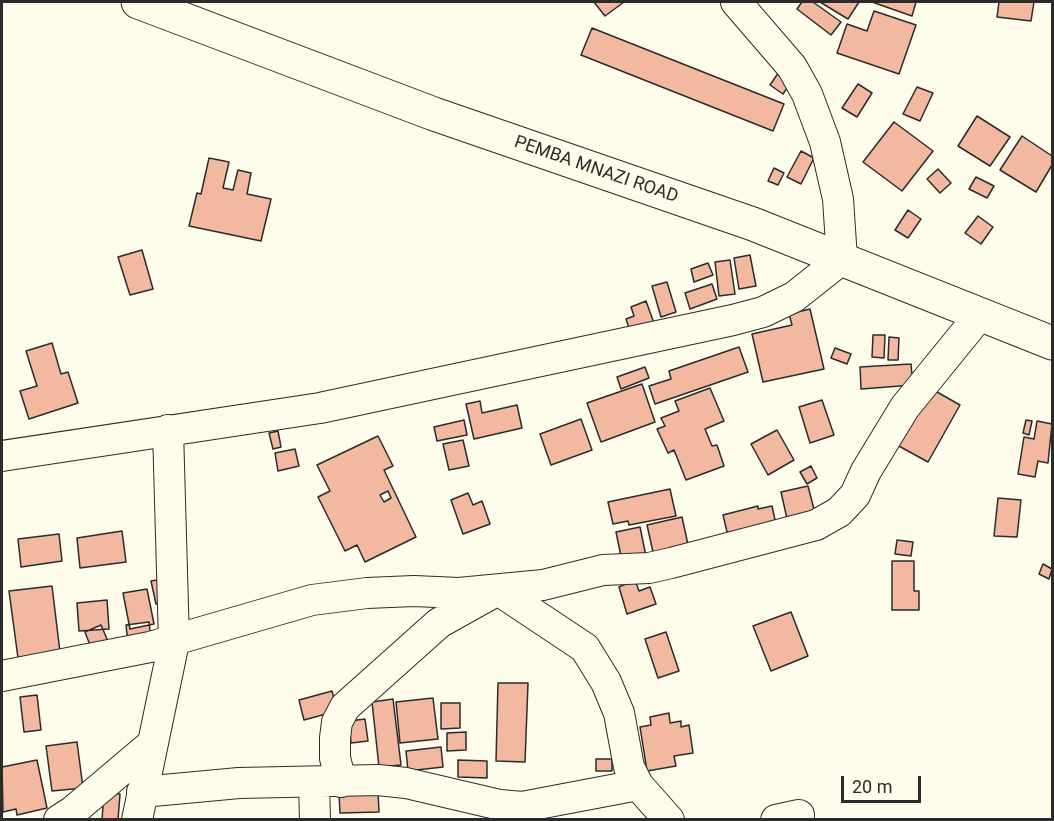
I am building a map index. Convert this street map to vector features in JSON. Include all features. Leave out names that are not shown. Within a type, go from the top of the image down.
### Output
[{"type":"main road","name":"PEMBA MNAZI ROAD","points":[[138,2],[434,114],[753,224],[979,316],[1053,343]]},
{"type":"street","points":[[2,456],[320,408],[733,320],[763,312],[794,297],[842,260],[838,199],[825,142],[807,94],[792,67],[736,2]]},
{"type":"street","points":[[2,676],[96,660],[174,642],[256,615],[312,600],[367,593],[414,591],[459,593],[543,585],[603,570],[649,568],[704,556],[816,525],[839,512],[855,495],[866,471],[905,406],[979,316]]},
{"type":"street","points":[[168,430],[174,642],[139,806],[239,783],[328,783],[378,780],[406,783],[500,805],[654,807]]},
{"type":"street","points":[[315,819],[335,758],[334,738],[337,722],[345,707],[439,623],[498,590]]},
{"type":"street","points":[[498,590],[585,648],[606,682],[619,713],[629,767],[654,807]]},
{"type":"street","points":[[59,819],[73,811],[151,745]]},
{"type":"building","points":[[594,2],[624,2],[605,16]]},
{"type":"building","points":[[802,2],[813,2],[841,22],[831,35],[797,9]]},
{"type":"building","points":[[820,2],[859,2],[848,19]]},
{"type":"building","points":[[872,2],[916,2],[912,16]]},
{"type":"building","points":[[999,2],[1034,2],[1031,21],[997,17]]},
{"type":"building","points":[[874,11],[916,25],[899,74],[837,53],[847,24],[867,31]]},
{"type":"building","points":[[592,28],[784,104],[773,131],[581,55]]},
{"type":"building","points":[[779,72],[792,81],[783,94],[770,85]]},
{"type":"building","points":[[858,84],[872,93],[857,117],[842,108]]},
{"type":"building","points":[[917,87],[933,93],[920,121],[903,114]]},
{"type":"building","points":[[977,116],[1010,137],[990,166],[958,146]]},
{"type":"building","points":[[894,122],[933,151],[902,191],[863,162]]},
{"type":"building","points":[[1022,136],[1052,156],[1052,165],[1036,192],[1000,170]]},
{"type":"building","points":[[801,151],[814,158],[801,184],[787,177]]},
{"type":"building","points":[[209,158],[229,162],[223,188],[233,190],[238,170],[251,173],[247,194],[271,199],[261,241],[189,226],[197,193],[201,194]]},
{"type":"building","points":[[774,168],[784,173],[778,185],[768,181]]},
{"type":"building","points":[[938,169],[951,183],[940,193],[927,179]]},
{"type":"building","points":[[976,177],[994,186],[987,198],[969,189]]},
{"type":"building","points":[[908,210],[921,219],[908,238],[895,230]]},
{"type":"building","points":[[978,216],[993,227],[981,244],[965,233]]},
{"type":"building","points":[[142,250],[153,289],[130,295],[118,257]]},
{"type":"building","points":[[750,255],[756,286],[739,289],[734,258]]},
{"type":"building","points":[[730,260],[735,294],[719,296],[715,262]]},
{"type":"building","points":[[708,263],[713,275],[694,282],[691,269]]},
{"type":"building","points":[[667,282],[676,312],[661,317],[652,286]]},
{"type":"building","points":[[712,284],[717,299],[690,309],[685,293]]},
{"type":"building","points":[[646,301],[655,326],[631,334],[626,319],[634,316],[631,307]]},
{"type":"building","points":[[810,309],[824,369],[763,382],[752,334],[792,325],[789,314]]},
{"type":"building","points":[[873,335],[885,335],[884,358],[872,357]]},
{"type":"building","points":[[889,337],[899,338],[898,360],[888,360]]},
{"type":"building","points":[[52,343],[61,374],[68,372],[78,403],[29,419],[20,391],[37,386],[26,351]]},
{"type":"building","points":[[739,347],[748,372],[655,404],[649,386],[671,379],[669,371]]},
{"type":"building","points":[[835,348],[851,354],[847,364],[831,358]]},
{"type":"building","points":[[911,364],[913,385],[861,389],[860,367]]},
{"type":"building","points":[[645,367],[649,378],[621,389],[617,377]]},
{"type":"building","points":[[642,384],[655,422],[601,442],[587,403]]},
{"type":"building","points":[[710,388],[724,421],[705,429],[712,446],[717,445],[724,466],[686,480],[674,450],[668,453],[657,429],[665,426],[661,418],[679,411],[675,401]]},
{"type":"building","points":[[930,388],[960,405],[928,462],[897,445]]},
{"type":"building","points":[[822,400],[834,435],[810,443],[799,407]]},
{"type":"building","points":[[480,401],[482,413],[517,405],[522,428],[474,439],[466,404]]},
{"type":"building","points":[[581,419],[592,450],[551,465],[540,434]]},
{"type":"building","points":[[464,420],[467,435],[437,441],[434,427]]},
{"type":"building","points":[[1026,420],[1032,421],[1029,435],[1023,433]]},
{"type":"building","points":[[1037,421],[1052,424],[1048,463],[1038,461],[1035,477],[1018,474],[1024,437],[1034,439]]},
{"type":"building","points":[[777,430],[794,460],[768,475],[751,444]]},
{"type":"building","points":[[278,431],[281,447],[273,449],[269,433]]},
{"type":"building","points":[[378,436],[393,466],[384,470],[416,537],[365,562],[357,545],[345,551],[318,497],[330,491],[317,465]],"holes":[[[388,491],[391,498],[384,502],[380,495]]]},
{"type":"building","points":[[463,440],[469,466],[449,470],[443,444]]},
{"type":"building","points":[[295,449],[299,466],[278,471],[275,453]]},
{"type":"building","points":[[811,466],[817,478],[807,484],[800,472]]},
{"type":"building","points":[[808,486],[816,517],[788,523],[781,492]]},
{"type":"building","points":[[670,489],[676,516],[629,525],[628,521],[613,524],[608,502]]},
{"type":"building","points":[[468,493],[473,505],[482,501],[490,524],[463,534],[451,500]]},
{"type":"building","points":[[998,498],[1021,500],[1017,537],[994,536]]},
{"type":"building","points":[[758,506],[758,509],[772,506],[777,529],[729,540],[723,515]]},
{"type":"building","points":[[682,517],[690,554],[655,561],[647,525]]},
{"type":"building","points":[[640,527],[647,561],[623,566],[616,532]]},
{"type":"building","points":[[122,531],[126,562],[80,568],[77,538]]},
{"type":"building","points":[[59,534],[62,561],[21,567],[18,539]]},
{"type":"building","points":[[897,540],[913,542],[911,556],[895,554]]},
{"type":"building","points":[[892,561],[914,561],[914,591],[919,591],[919,610],[892,610]]},
{"type":"building","points":[[1043,564],[1052,569],[1049,579],[1039,574]]},
{"type":"building","points":[[163,579],[168,601],[156,604],[151,581]]},
{"type":"building","points":[[635,580],[639,591],[650,587],[656,604],[627,614],[619,587]]},
{"type":"building","points":[[52,586],[60,652],[18,658],[9,591]]},
{"type":"building","points":[[147,589],[154,624],[130,629],[123,593]]},
{"type":"building","points":[[107,600],[109,629],[79,631],[77,603]]},
{"type":"building","points":[[791,612],[808,656],[771,671],[753,626]]},
{"type":"building","points":[[149,622],[151,641],[128,644],[126,625]]},
{"type":"building","points":[[101,625],[110,646],[93,653],[85,632]]},
{"type":"building","points":[[666,632],[679,671],[658,678],[645,639]]},
{"type":"building","points":[[498,683],[528,683],[525,762],[496,761]]},
{"type":"building","points":[[332,691],[337,711],[304,720],[299,700]]},
{"type":"building","points":[[37,695],[41,730],[24,732],[20,697]]},
{"type":"building","points":[[433,698],[438,739],[400,743],[396,702]]},
{"type":"building","points":[[393,699],[401,765],[379,767],[372,702]]},
{"type":"building","points":[[441,703],[460,703],[460,728],[441,729]]},
{"type":"building","points":[[669,713],[670,723],[681,721],[681,727],[689,725],[693,753],[674,756],[676,766],[647,771],[640,727],[651,725],[650,717]]},
{"type":"building","points":[[365,719],[368,741],[351,743],[349,721]]},
{"type":"building","points":[[466,732],[466,750],[447,751],[447,733]]},
{"type":"building","points":[[77,742],[83,788],[52,791],[46,746]]},
{"type":"building","points":[[441,747],[443,767],[408,771],[406,751]]},
{"type":"building","points":[[596,759],[612,759],[612,771],[596,771]]},
{"type":"building","points":[[37,760],[47,808],[17,815],[16,809],[3,812],[2,767]]},
{"type":"building","points":[[458,760],[487,761],[487,778],[458,777]]},
{"type":"building","points":[[104,792],[120,794],[118,820],[102,820]]},
{"type":"building","points":[[378,792],[379,812],[340,813],[339,793]]}]
